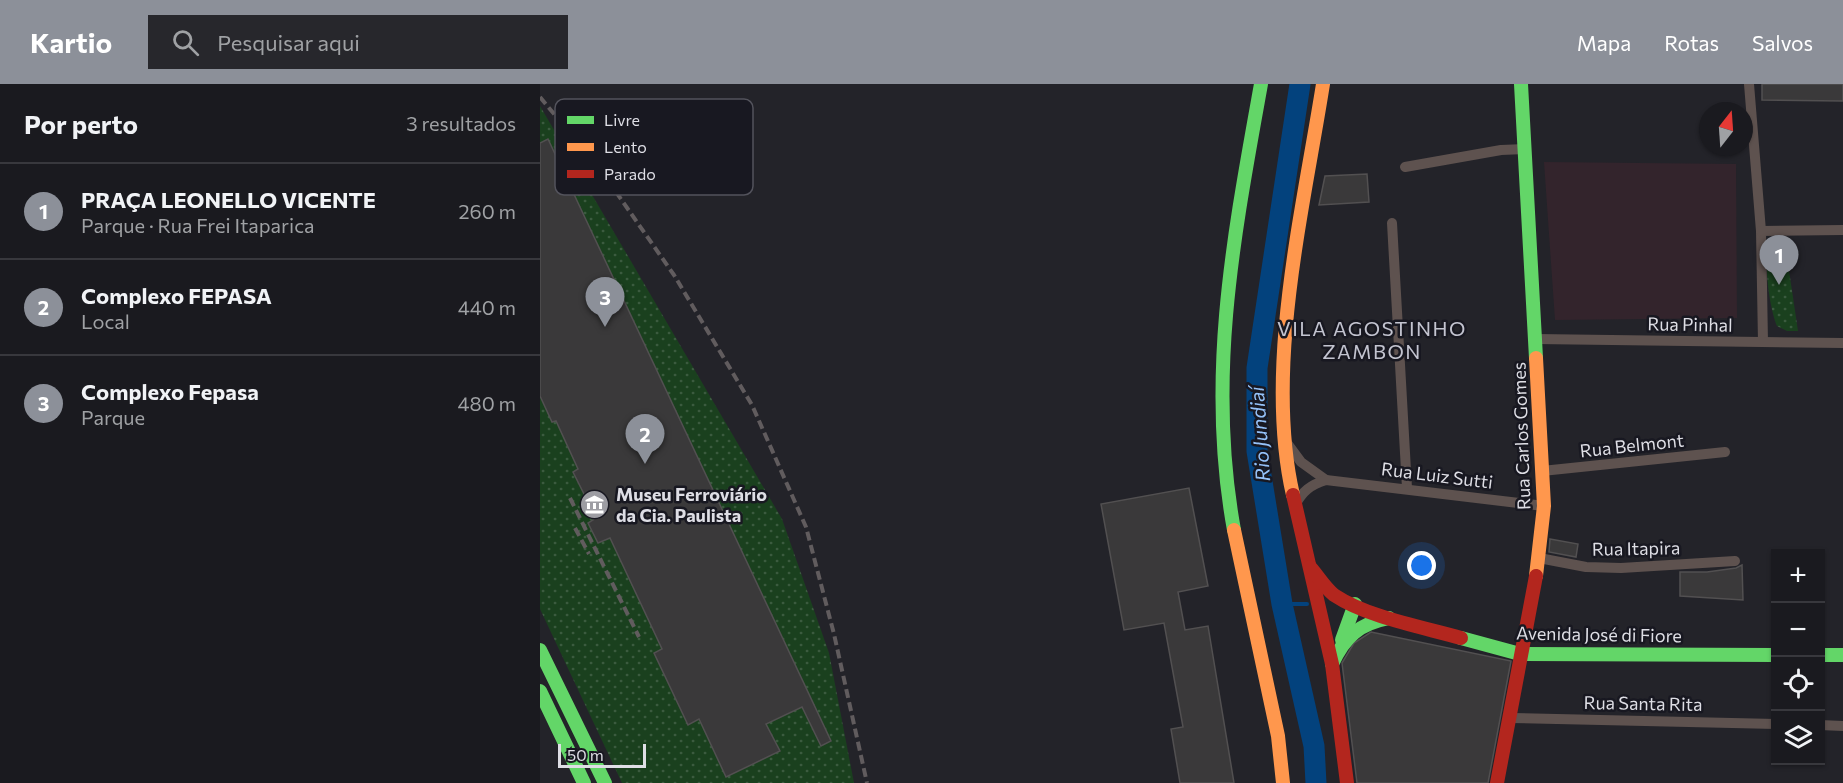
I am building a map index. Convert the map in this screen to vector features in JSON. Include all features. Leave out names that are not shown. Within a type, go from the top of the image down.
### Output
[{"type":"main road","points":[[1260,84],[1223,324],[1220,368],[1221,429],[1228,493],[1272,707],[1283,783]]},
{"type":"main road","points":[[1323,84],[1286,325],[1283,381],[1284,439],[1295,505],[1332,664],[1347,783]]},
{"type":"main road","name":"Rua Carlos Gomes","points":[[1497,783],[1539,558],[1544,506],[1521,84]]},
{"type":"main road","name":"Avenida José di Fiore","points":[[1309,565],[1332,593],[1355,604],[1391,618],[1520,654],[1771,655]]},
{"type":"main road","points":[[1332,664],[1355,604]]},
{"type":"main road","points":[[1341,642],[1359,626],[1371,621],[1391,618]]},
{"type":"main road","points":[[540,650],[605,783]]},
{"type":"main road","points":[[1825,655],[1843,656]]},
{"type":"main road","points":[[540,691],[584,783]]},
{"type":"street","points":[[1749,84],[1761,231],[1763,342]]},
{"type":"street","points":[[1406,167],[1501,150],[1525,149]]},
{"type":"street","points":[[1392,223],[1407,488]]},
{"type":"street","points":[[1761,231],[1843,230]]},
{"type":"street","name":"Rua Pinhal","points":[[1536,339],[1843,343]]},
{"type":"street","points":[[1284,439],[1301,462],[1326,480]]},
{"type":"street","name":"Rua Belmont","points":[[1542,471],[1725,452]]},
{"type":"street","points":[[1295,505],[1303,491],[1312,484],[1326,480]]},
{"type":"street","name":"Rua Luiz Sutti","points":[[1326,480],[1544,506]]},
{"type":"street","name":"Rua Itapira","points":[[1539,558],[1586,567],[1621,568],[1735,561]]},
{"type":"street","name":"Rua Santa Rita","points":[[1510,718],[1771,724]]},
{"type":"street","points":[[1825,725],[1843,726]]},
{"type":"shaded area","points":[[1544,162],[1736,164],[1737,318],[1555,320]]},
{"type":"green space","points":[[540,106],[555,132],[555,195],[592,195],[782,519],[829,653],[854,783],[622,783],[540,609]]},
{"type":"green space","points":[[1784,237],[1798,331],[1787,331],[1777,326],[1770,297],[1767,273],[1768,252],[1772,242]]},
{"type":"building","points":[[1762,84],[1843,84],[1843,101],[1762,100]]},
{"type":"building","points":[[548,139],[555,154],[555,195],[574,195],[831,741],[821,746],[802,707],[766,724],[780,751],[726,777],[699,719],[688,725],[654,653],[662,649],[610,538],[598,543],[588,523],[596,518],[573,472],[578,469],[556,421],[552,422],[540,396],[540,143]]},
{"type":"building","points":[[1367,174],[1369,202],[1319,205],[1325,176]]},
{"type":"building","points":[[1189,488],[1208,586],[1178,592],[1185,630],[1208,626],[1234,783],[1180,783],[1171,729],[1183,727],[1164,623],[1124,630],[1101,504]]},
{"type":"building","points":[[1550,539],[1578,544],[1576,557],[1549,552]]},
{"type":"building","points":[[1742,565],[1743,600],[1680,596],[1680,572],[1707,572]]},
{"type":"building","points":[[1371,632],[1511,661],[1488,783],[1357,783],[1342,663],[1354,643]]},
{"type":"waterway","name":"Rio Jundiaí","points":[[1300,84],[1257,368],[1257,451],[1282,604],[1314,746],[1316,783]]},
{"type":"waterway","points":[[1282,604],[1307,604]]},
{"type":"railway","points":[[540,97],[555,115]]},
{"type":"railway","points":[[618,195],[674,275],[752,405],[806,527],[834,634],[867,783]]},
{"type":"railway","points":[[570,498],[639,637]]},
{"type":"railway","points":[[575,528],[589,554]]},
{"type":"traffic: fast","points":[[1234,530],[1226,473],[1223,361],[1233,251],[1261,84]]},
{"type":"traffic: fast","points":[[1521,84],[1536,358]]},
{"type":"traffic: fast","points":[[1342,640],[1355,604]]},
{"type":"traffic: fast","points":[[1332,664],[1342,646],[1354,633],[1369,624],[1389,618]]},
{"type":"traffic: fast","points":[[1461,638],[1520,654],[1771,655]]},
{"type":"traffic: fast","points":[[540,650],[605,783]]},
{"type":"traffic: fast","points":[[1825,655],[1843,655]]},
{"type":"traffic: fast","points":[[540,691],[584,783]]},
{"type":"traffic: slow","points":[[1293,495],[1285,446],[1284,343],[1297,237],[1323,84]]},
{"type":"traffic: slow","points":[[1536,358],[1544,506],[1536,576]]},
{"type":"traffic: slow","points":[[1234,530],[1278,736],[1283,783]]},
{"type":"traffic: jam","points":[[1293,495],[1332,664],[1347,783]]},
{"type":"traffic: jam","points":[[1310,567],[1334,595],[1347,603],[1395,621],[1461,638]]},
{"type":"traffic: jam","points":[[1497,783],[1536,576]]},
{"type":"place","name":"PRAÇA LEONELLO VICENTE","points":[[1779,285]]},
{"type":"place","name":"Complexo Fepasa","points":[[605,327]]},
{"type":"place","name":"Complexo FEPASA","points":[[645,464]]},
{"type":"place","name":"Museu Ferroviário da Cia. Paulista","points":[[595,505]]},
{"type":"district","name":"VILA AGOSTINHO ZAMBON","points":[[1372,340]]}]
